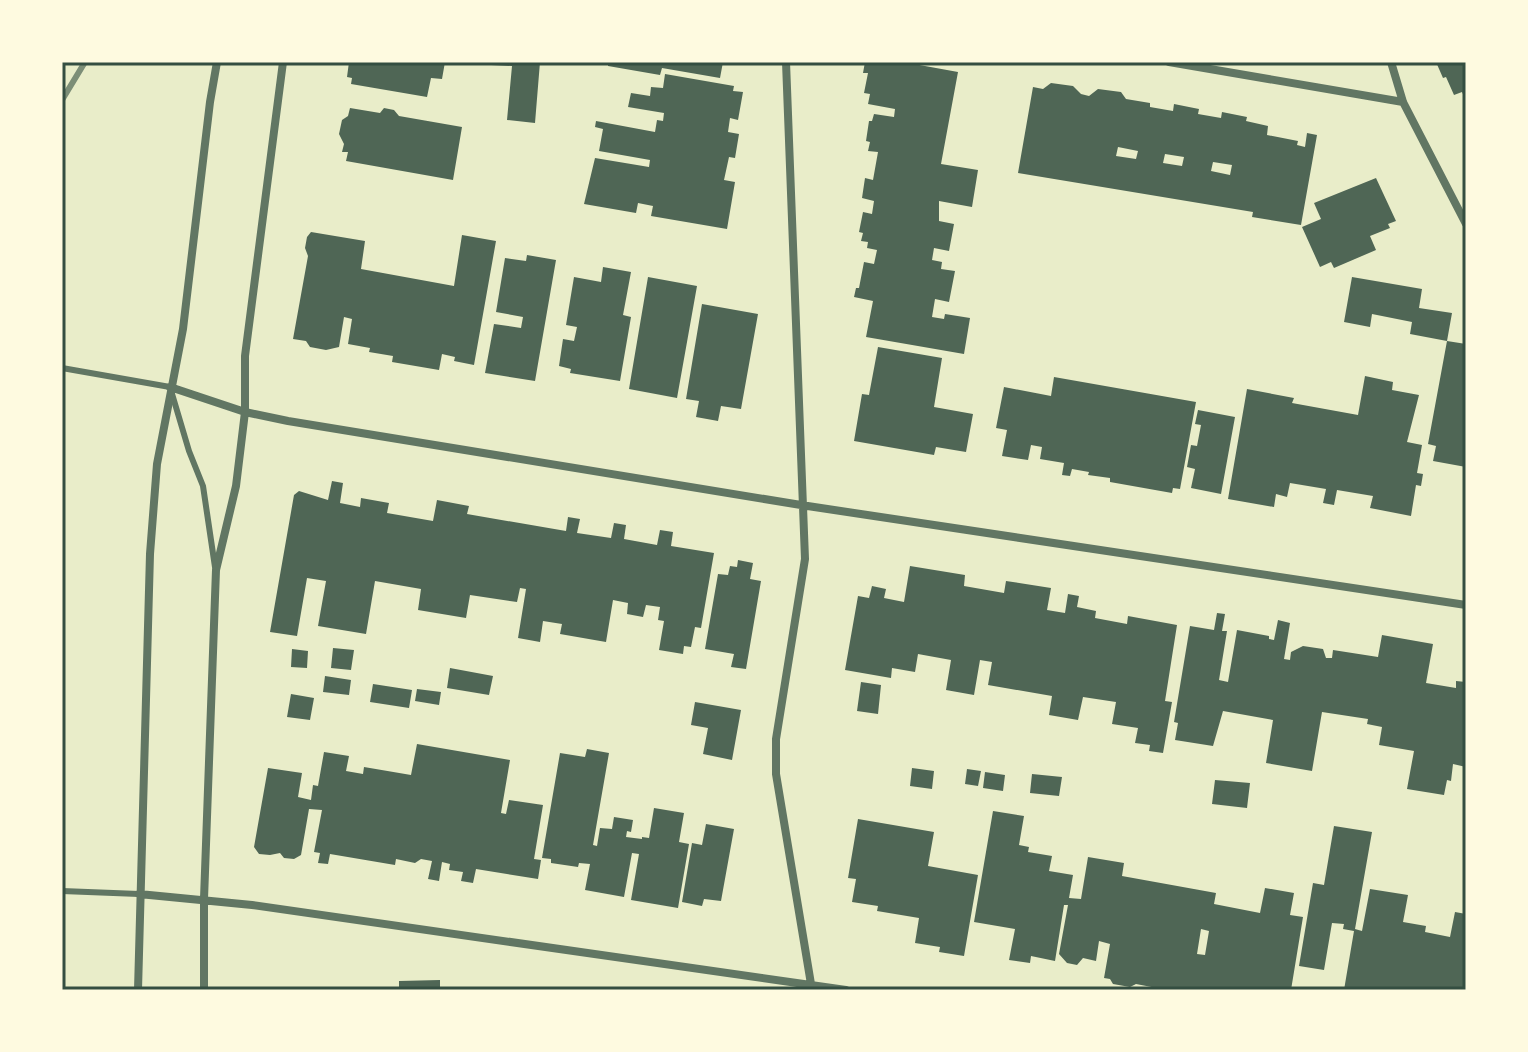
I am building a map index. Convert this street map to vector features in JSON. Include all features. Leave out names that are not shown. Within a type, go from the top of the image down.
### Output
[{"type":"street","points":[[138,990],[150,554],[157,464],[183,329],[217,62]]},
{"type":"street","points":[[204,990],[204,899],[216,570],[236,486],[245,412],[245,356],[283,62]]},
{"type":"street","points":[[786,62],[805,559],[776,739],[776,774],[812,987]]},
{"type":"street","points":[[1169,62],[1403,102]]},
{"type":"street","points":[[1391,62],[1403,102],[1466,224]]},
{"type":"street","points":[[170,387],[245,412],[801,505],[1466,605]]},
{"type":"street","points":[[139,894],[204,899],[846,990]]},
{"type":"lane","points":[[62,368],[170,387],[203,486],[216,570]]},
{"type":"lane","points":[[62,891],[139,894]]},
{"type":"building","points":[[349,62],[445,62],[442,79],[431,78],[427,97],[351,84],[352,78],[347,77]]},
{"type":"building","points":[[492,62],[540,62],[535,123],[507,120],[512,66],[491,65]]},
{"type":"building","points":[[608,62],[723,62],[720,78],[662,68],[660,75],[608,66]]},
{"type":"building","points":[[865,62],[903,62],[958,72],[941,164],[978,170],[972,207],[939,201],[939,221],[954,224],[949,251],[934,248],[932,260],[942,262],[941,269],[955,271],[949,302],[935,299],[932,317],[944,319],[945,314],[970,318],[964,354],[866,337],[873,301],[854,297],[864,262],[874,264],[877,250],[867,248],[868,242],[861,241],[863,233],[859,232],[863,212],[872,214],[874,201],[862,198],[865,178],[873,180],[878,152],[868,151],[870,142],[866,141],[869,121],[872,121],[874,114],[894,117],[895,109],[868,104],[870,94],[864,93],[868,73],[863,73]]},
{"type":"building","points":[[1436,62],[1466,62],[1466,101],[1462,92],[1454,95]]},
{"type":"building","points":[[665,74],[734,86],[733,91],[743,92],[738,120],[730,118],[728,132],[739,134],[735,158],[729,157],[724,180],[735,182],[727,229],[651,216],[653,206],[638,203],[636,213],[584,204],[595,158],[649,167],[650,160],[599,151],[603,129],[595,127],[596,121],[655,132],[657,120],[663,121],[664,113],[628,107],[631,93],[650,96],[651,87],[663,88]]},
{"type":"building","points":[[1051,83],[1073,86],[1081,94],[1089,96],[1098,89],[1121,92],[1126,99],[1150,103],[1150,107],[1173,111],[1174,104],[1199,109],[1198,114],[1221,118],[1222,112],[1247,117],[1246,121],[1268,126],[1267,135],[1298,141],[1297,145],[1305,147],[1307,133],[1317,135],[1301,225],[1252,217],[1253,212],[1018,173],[1033,87],[1043,89]],"holes":[[[1118,147],[1138,151],[1136,159],[1116,156]],[[1165,154],[1184,157],[1182,166],[1163,163]],[[1213,162],[1232,165],[1230,175],[1211,171]]]},
{"type":"building","points":[[350,108],[380,113],[384,108],[394,110],[399,116],[462,127],[453,180],[346,161],[348,152],[342,152],[344,144],[339,134],[342,120],[348,116]]},
{"type":"building","points":[[1376,178],[1396,221],[1388,224],[1390,228],[1370,236],[1376,250],[1334,268],[1331,262],[1320,267],[1302,227],[1321,219],[1314,203]]},
{"type":"building","points":[[311,232],[365,241],[361,269],[454,286],[462,235],[496,241],[474,365],[454,361],[455,357],[442,354],[439,370],[392,362],[393,356],[348,344],[352,319],[344,317],[339,347],[326,350],[293,339],[308,256],[305,248]]},
{"type":"building","points":[[527,255],[556,260],[535,381],[485,373],[494,324],[521,328],[523,317],[496,312],[505,258],[526,261]]},
{"type":"building","points":[[603,267],[631,272],[623,315],[631,317],[620,381],[570,373],[571,369],[559,366],[563,339],[574,341],[577,327],[566,325],[574,277],[601,282]]},
{"type":"building","points":[[648,277],[697,286],[677,398],[629,389]]},
{"type":"building","points":[[1352,277],[1422,289],[1419,308],[1452,313],[1447,341],[1410,334],[1412,322],[1372,314],[1370,327],[1344,322]]},
{"type":"building","points":[[702,304],[758,314],[741,409],[721,406],[718,421],[696,417],[699,401],[686,399]]},
{"type":"building","points":[[1447,341],[1466,344],[1466,467],[1433,461],[1436,446],[1428,444]]},
{"type":"building","points":[[878,347],[942,358],[934,407],[973,414],[966,452],[936,447],[934,455],[854,441],[862,394],[869,395]]},
{"type":"building","points":[[1365,376],[1393,382],[1392,390],[1419,395],[1407,442],[1422,445],[1417,473],[1423,474],[1421,486],[1416,485],[1411,516],[1370,508],[1373,496],[1337,490],[1334,505],[1323,503],[1326,489],[1290,483],[1287,497],[1276,494],[1274,507],[1228,499],[1247,389],[1294,398],[1292,403],[1358,415]]},
{"type":"building","points":[[1054,377],[1196,402],[1180,489],[1173,488],[1172,493],[1110,482],[1110,478],[1072,469],[1070,476],[1062,475],[1064,463],[1040,459],[1042,447],[1031,445],[1028,460],[1002,456],[1007,430],[996,428],[1004,387],[1051,396]]},
{"type":"building","points":[[1198,410],[1235,417],[1221,494],[1191,488],[1195,469],[1187,467],[1191,445],[1197,446],[1201,425],[1195,424]]},
{"type":"building","points":[[332,481],[343,483],[340,503],[360,507],[361,498],[389,503],[387,513],[433,521],[437,500],[469,506],[467,514],[566,531],[568,517],[580,519],[577,533],[611,538],[614,523],[626,525],[624,539],[657,545],[660,530],[673,532],[671,546],[714,553],[701,628],[695,627],[691,647],[684,646],[683,654],[659,650],[664,621],[658,620],[660,607],[646,605],[643,617],[627,614],[628,603],[613,600],[606,642],[560,634],[562,624],[543,621],[540,642],[518,638],[526,589],[520,588],[517,602],[470,595],[466,618],[418,610],[421,589],[375,581],[366,634],[318,626],[326,581],[307,578],[297,636],[270,632],[294,495],[299,491],[328,500]]},
{"type":"building","points":[[738,560],[753,563],[750,579],[761,581],[746,669],[731,667],[734,654],[705,649],[718,574],[728,575],[730,566],[737,567]]},
{"type":"building","points":[[910,566],[965,575],[964,586],[1004,593],[1006,581],[1051,588],[1047,610],[1065,613],[1068,594],[1079,596],[1077,607],[1096,611],[1095,618],[1127,624],[1128,616],[1177,625],[1165,701],[1172,702],[1163,753],[1149,751],[1150,745],[1135,743],[1138,728],[1112,724],[1116,702],[1083,697],[1078,720],[1049,715],[1052,696],[988,685],[992,662],[980,660],[974,695],[946,690],[951,660],[918,654],[915,672],[892,668],[891,678],[845,670],[858,596],[869,598],[872,586],[886,589],[884,598],[904,602]]},
{"type":"building","points":[[1217,613],[1225,614],[1222,631],[1227,631],[1219,680],[1228,682],[1237,630],[1269,636],[1274,640],[1278,620],[1290,623],[1284,659],[1290,660],[1291,652],[1303,646],[1323,649],[1326,658],[1332,658],[1333,650],[1378,657],[1382,635],[1433,644],[1426,683],[1456,688],[1456,681],[1466,682],[1466,767],[1453,764],[1451,781],[1447,780],[1444,795],[1407,789],[1414,751],[1379,745],[1382,727],[1367,724],[1368,719],[1322,712],[1312,771],[1266,763],[1273,720],[1223,711],[1213,746],[1175,740],[1178,723],[1174,722],[1190,626],[1214,630]]},
{"type":"building","points":[[333,648],[354,650],[351,670],[331,668]]},
{"type":"building","points":[[292,649],[308,651],[307,668],[291,667]]},
{"type":"building","points":[[450,668],[493,676],[489,695],[447,688]]},
{"type":"building","points":[[325,676],[351,680],[349,695],[323,692]]},
{"type":"building","points":[[861,682],[881,685],[878,714],[857,711]]},
{"type":"building","points":[[373,684],[412,690],[409,708],[370,702]]},
{"type":"building","points":[[417,689],[441,692],[439,705],[415,701]]},
{"type":"building","points":[[291,694],[314,698],[310,720],[287,717]]},
{"type":"building","points":[[695,702],[741,710],[732,760],[703,754],[708,728],[691,725]]},
{"type":"building","points":[[417,744],[510,760],[501,813],[506,814],[509,800],[543,805],[534,859],[541,860],[538,879],[476,869],[473,883],[461,881],[463,872],[449,870],[450,864],[442,862],[439,881],[428,879],[432,861],[421,859],[415,863],[396,859],[395,865],[330,854],[328,864],[318,863],[320,853],[314,852],[322,810],[309,809],[301,855],[294,859],[284,858],[280,853],[259,854],[254,847],[268,768],[302,773],[298,797],[311,800],[313,785],[318,786],[324,752],[349,756],[346,771],[363,774],[364,767],[411,775]]},
{"type":"building","points":[[587,749],[609,753],[593,845],[597,846],[600,828],[612,829],[614,817],[633,820],[631,832],[627,831],[626,837],[642,839],[649,838],[654,808],[684,813],[679,842],[689,844],[678,908],[631,900],[639,854],[632,853],[624,897],[585,890],[590,864],[579,863],[578,867],[551,863],[551,859],[542,858],[560,753],[585,757]]},
{"type":"building","points":[[912,768],[934,771],[932,789],[910,786]]},
{"type":"building","points":[[967,769],[981,771],[978,786],[965,784]]},
{"type":"building","points":[[985,772],[1005,775],[1003,791],[983,788]]},
{"type":"building","points":[[1032,774],[1062,777],[1059,796],[1030,793]]},
{"type":"building","points":[[1215,780],[1250,783],[1247,808],[1212,804]]},
{"type":"building","points":[[993,811],[1024,816],[1019,845],[1029,847],[1028,852],[1052,856],[1049,871],[1073,875],[1069,898],[1081,899],[1088,857],[1124,863],[1122,876],[1216,893],[1214,904],[1260,913],[1265,888],[1294,893],[1290,915],[1303,917],[1291,990],[1206,990],[1199,987],[1199,990],[1167,990],[1136,984],[1130,987],[1113,984],[1110,979],[1104,978],[1110,944],[1099,941],[1096,961],[1083,958],[1077,965],[1067,963],[1059,954],[1068,905],[1064,905],[1055,961],[1031,956],[1030,963],[1009,960],[1015,929],[974,922]],"holes":[[[1201,929],[1209,931],[1205,955],[1197,954]]]},
{"type":"building","points":[[858,819],[934,832],[928,866],[978,875],[964,956],[939,952],[940,947],[915,943],[919,918],[877,911],[878,906],[852,902],[856,879],[848,878]]},
{"type":"building","points":[[706,824],[734,829],[721,901],[704,899],[702,906],[682,902],[692,843],[702,845]]},
{"type":"building","points":[[1334,826],[1372,832],[1355,929],[1362,931],[1370,889],[1408,895],[1403,922],[1426,926],[1425,932],[1450,937],[1455,912],[1466,914],[1466,990],[1344,990],[1354,931],[1343,929],[1344,924],[1332,923],[1324,970],[1299,966],[1313,883],[1324,885]]},
{"type":"building","points":[[440,980],[440,990],[399,990],[399,981]]},
{"type":"railway","points":[[62,100],[85,62]]}]
